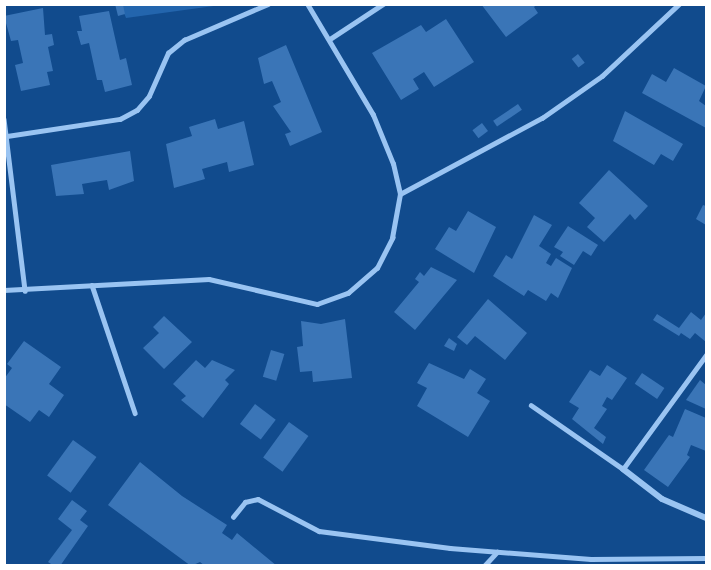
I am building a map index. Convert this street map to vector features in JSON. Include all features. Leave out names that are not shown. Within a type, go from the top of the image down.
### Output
[{"type":"street","points":[[623,469],[662,499],[706,518]]},
{"type":"lane","points":[[8,136],[120,119],[137,110],[149,96],[168,53],[184,40],[268,4]]},
{"type":"lane","points":[[4,290],[25,291],[210,279],[316,304],[348,293],[377,268],[392,238],[400,194],[373,115],[330,39],[307,4]]},
{"type":"lane","points":[[330,39],[383,4]]},
{"type":"lane","points":[[400,194],[542,118],[602,76],[679,4]]},
{"type":"lane","points":[[4,119],[8,136],[25,291]]},
{"type":"lane","points":[[92,285],[135,413]]},
{"type":"lane","points":[[531,405],[623,469],[706,355]]},
{"type":"lane","points":[[233,517],[245,502],[258,499],[319,531],[497,552],[591,559],[706,558]]},
{"type":"lane","points":[[484,566],[497,552]]},
{"type":"shaded area","points":[[121,5],[221,5],[126,18]]},
{"type":"building","points":[[115,4],[123,5],[125,14],[118,16]]},
{"type":"building","points":[[481,4],[537,4],[534,7],[538,13],[506,37]]},
{"type":"building","points":[[43,8],[45,35],[52,34],[54,45],[48,47],[53,71],[47,72],[50,85],[21,91],[15,65],[23,63],[18,40],[11,41],[4,16]]},
{"type":"building","points":[[109,11],[120,60],[126,58],[132,85],[105,92],[102,80],[97,80],[89,43],[81,45],[77,31],[82,31],[79,16]]},
{"type":"building","points":[[446,19],[474,62],[434,87],[424,72],[413,79],[419,89],[401,100],[372,53],[421,25],[426,32]]},
{"type":"building","points":[[286,45],[322,132],[290,146],[285,134],[291,132],[273,106],[281,102],[272,81],[264,84],[258,58]]},
{"type":"building","points":[[578,54],[585,63],[578,68],[572,59]]},
{"type":"building","points":[[674,68],[706,86],[699,101],[706,106],[706,128],[642,93],[652,74],[666,82]]},
{"type":"building","points":[[518,104],[522,110],[497,127],[493,121]]},
{"type":"building","points":[[625,111],[683,144],[673,161],[661,154],[654,165],[613,141]]},
{"type":"building","points":[[215,119],[218,129],[244,121],[254,165],[229,172],[227,162],[202,169],[205,179],[174,188],[166,144],[192,136],[189,127]]},
{"type":"building","points":[[482,123],[488,131],[478,138],[472,130]]},
{"type":"building","points":[[130,151],[134,181],[109,190],[107,180],[82,184],[84,194],[56,196],[51,165]]},
{"type":"building","points":[[609,170],[648,206],[635,220],[630,214],[604,242],[587,227],[595,218],[579,203]]},
{"type":"building","points":[[703,205],[706,206],[706,225],[696,219]]},
{"type":"building","points":[[468,211],[496,227],[474,273],[435,249],[449,227],[456,231]]},
{"type":"building","points":[[534,215],[552,225],[539,246],[551,254],[546,263],[551,266],[556,258],[572,268],[558,298],[551,293],[546,301],[528,290],[524,296],[493,276],[506,255],[512,259]]},
{"type":"building","points":[[568,226],[598,245],[591,256],[583,251],[574,265],[560,256],[563,252],[554,247]]},
{"type":"building","points":[[431,267],[457,280],[415,330],[394,312],[419,282],[415,279],[420,272],[424,276]]},
{"type":"building","points":[[488,299],[527,333],[505,360],[475,336],[467,345],[457,337]]},
{"type":"building","points":[[691,312],[701,320],[706,313],[706,342],[695,333],[690,339],[681,333],[679,336],[653,320],[657,314],[679,328]]},
{"type":"building","points":[[164,316],[192,342],[164,369],[143,348],[159,333],[153,327]]},
{"type":"building","points":[[345,319],[352,378],[313,382],[312,371],[300,372],[297,347],[303,346],[301,321],[321,324]]},
{"type":"building","points":[[449,338],[457,344],[454,351],[444,346]]},
{"type":"building","points":[[24,341],[61,367],[49,384],[64,395],[49,417],[39,410],[30,422],[4,404],[4,379],[12,368],[7,364]]},
{"type":"building","points":[[271,350],[284,354],[276,381],[263,377]]},
{"type":"building","points":[[196,360],[205,368],[212,360],[235,370],[225,380],[229,384],[203,418],[181,400],[186,396],[173,384]]},
{"type":"building","points":[[429,363],[464,379],[470,369],[486,379],[477,393],[490,401],[468,437],[417,406],[427,388],[417,383]]},
{"type":"building","points":[[607,365],[627,378],[612,400],[607,397],[602,406],[607,409],[594,428],[606,437],[603,444],[572,419],[579,408],[569,402],[590,370],[600,376]]},
{"type":"building","points":[[642,373],[664,388],[657,399],[635,384]]},
{"type":"building","points":[[700,380],[706,385],[706,409],[686,400]]},
{"type":"building","points":[[255,404],[276,420],[261,440],[240,424]]},
{"type":"building","points":[[685,409],[706,418],[706,451],[691,445],[687,455],[690,457],[668,487],[644,470],[669,435],[673,437]]},
{"type":"building","points":[[289,422],[308,436],[283,472],[263,458]]},
{"type":"building","points":[[73,440],[96,457],[71,493],[47,476]]},
{"type":"building","points":[[140,462],[182,496],[227,525],[222,533],[232,540],[237,533],[277,566],[205,566],[200,562],[191,566],[108,505]]},
{"type":"building","points":[[72,500],[87,511],[80,520],[88,526],[60,566],[54,566],[48,562],[72,530],[58,519]]}]
